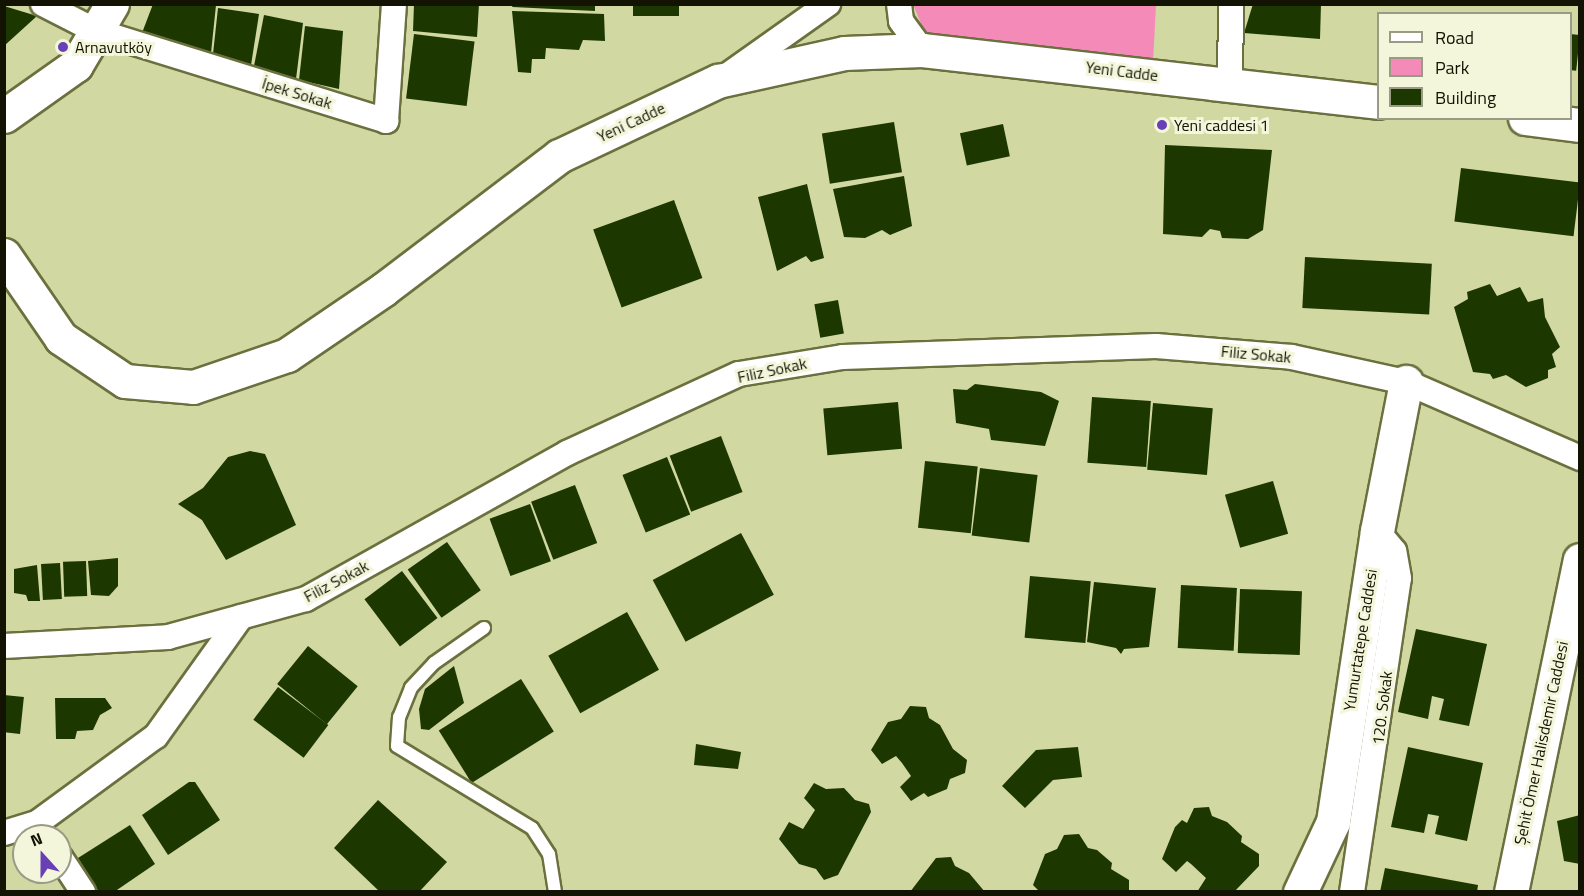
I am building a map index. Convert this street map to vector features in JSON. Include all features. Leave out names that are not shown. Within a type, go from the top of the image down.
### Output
[{"type":"street","points":[[4,116],[76,65],[104,18],[43,4]]},
{"type":"street","name":"İpek Sokak","points":[[104,18],[386,121],[394,4]]},
{"type":"street","points":[[718,81],[828,4]]},
{"type":"street","points":[[899,4],[901,21],[922,50]]},
{"type":"street","points":[[1230,85],[1231,4]]},
{"type":"street","name":"Yeni Cadde","points":[[4,255],[61,338],[125,381],[193,387],[287,355],[384,289],[559,156],[718,81],[844,53],[922,50],[1377,102]]},
{"type":"street","points":[[1541,120],[1580,125]]},
{"type":"street","name":"Filiz Sokak","points":[[4,646],[168,638],[306,599],[567,453],[739,374],[843,357],[1156,346],[1292,357],[1406,382],[1580,458]]},
{"type":"street","name":"Yumurtatepe Caddesi","points":[[1300,891],[1333,822],[1377,531],[1406,382]]},
{"type":"street","name":"120. Sokak","points":[[1352,891],[1399,578],[1394,551],[1377,531]]},
{"type":"street","name":"Şehit Ömer Halisdemir Caddesi","points":[[1511,891],[1580,560]]},
{"type":"street","points":[[47,824],[156,736],[241,617]]},
{"type":"street","points":[[72,875],[83,891]]},
{"type":"lane","points":[[484,628],[434,663],[411,688],[399,717],[397,746],[532,828],[549,854],[555,891]]},
{"type":"green space","points":[[913,4],[1156,5],[1153,62],[926,36]]},
{"type":"building","points":[[153,4],[216,5],[211,53],[142,33]]},
{"type":"building","points":[[414,4],[479,4],[477,37],[413,31]]},
{"type":"building","points":[[633,4],[679,4],[679,16],[633,16]]},
{"type":"building","points":[[1253,4],[1321,4],[1320,39],[1244,33]]},
{"type":"building","points":[[513,5],[595,5],[595,11],[512,7]]},
{"type":"building","points":[[4,6],[37,16],[4,46]]},
{"type":"building","points":[[218,8],[259,14],[251,65],[213,54]]},
{"type":"building","points":[[512,11],[604,14],[605,41],[583,40],[579,50],[546,48],[545,59],[532,59],[531,73],[518,72]]},
{"type":"building","points":[[264,15],[303,23],[296,79],[254,66]]},
{"type":"building","points":[[305,26],[343,31],[339,89],[299,80]]},
{"type":"building","points":[[414,34],[475,41],[467,106],[406,99]]},
{"type":"building","points":[[1572,34],[1580,35],[1576,71],[1572,70]]},
{"type":"building","points":[[894,122],[902,172],[830,184],[822,133]]},
{"type":"building","points":[[1003,124],[1010,156],[967,165],[960,133]]},
{"type":"building","points":[[1165,145],[1272,150],[1263,230],[1248,239],[1222,238],[1220,231],[1210,229],[1202,237],[1163,234]]},
{"type":"building","points":[[1461,168],[1580,183],[1574,236],[1454,222]]},
{"type":"building","points":[[904,176],[912,226],[890,235],[882,230],[865,238],[844,237],[833,189]]},
{"type":"building","points":[[807,184],[824,258],[811,262],[806,256],[777,271],[758,197]]},
{"type":"building","points":[[674,200],[702,278],[622,307],[593,229]]},
{"type":"building","points":[[1305,257],[1432,264],[1429,315],[1302,308]]},
{"type":"building","points":[[1490,284],[1497,296],[1520,287],[1528,302],[1543,298],[1545,317],[1560,347],[1552,354],[1556,367],[1548,370],[1548,378],[1526,387],[1506,375],[1493,379],[1490,374],[1473,372],[1454,307],[1468,299],[1467,292]]},
{"type":"building","points":[[838,300],[844,333],[820,338],[814,304]]},
{"type":"building","points":[[975,384],[1041,392],[1059,401],[1045,446],[991,440],[989,429],[956,423],[953,389],[967,390]]},
{"type":"building","points":[[1092,397],[1151,401],[1146,467],[1087,463]]},
{"type":"building","points":[[898,402],[902,449],[827,455],[823,409]]},
{"type":"building","points":[[1153,403],[1213,408],[1207,475],[1147,470]]},
{"type":"building","points":[[721,436],[743,492],[691,512],[670,456]]},
{"type":"building","points":[[250,451],[265,454],[296,525],[226,560],[202,520],[178,504],[203,488],[228,457]]},
{"type":"building","points":[[667,457],[690,514],[646,532],[622,475]]},
{"type":"building","points":[[925,461],[978,467],[971,533],[918,528]]},
{"type":"building","points":[[980,468],[1038,475],[1029,543],[972,535]]},
{"type":"building","points":[[1273,481],[1288,534],[1240,548],[1225,495]]},
{"type":"building","points":[[575,485],[597,543],[553,560],[531,502]]},
{"type":"building","points":[[530,504],[551,561],[510,576],[490,519]]},
{"type":"building","points":[[741,533],[774,595],[686,642],[653,580]]},
{"type":"building","points":[[447,542],[481,590],[442,618],[408,570]]},
{"type":"building","points":[[118,558],[118,586],[109,596],[91,595],[88,561]]},
{"type":"building","points":[[86,561],[87,596],[64,597],[63,562]]},
{"type":"building","points":[[60,563],[62,599],[43,600],[41,564]]},
{"type":"building","points":[[37,565],[40,601],[28,601],[26,595],[14,593],[14,569]]},
{"type":"building","points":[[402,571],[438,618],[400,646],[364,599]]},
{"type":"building","points":[[1030,576],[1091,581],[1085,643],[1025,638]]},
{"type":"building","points":[[1094,582],[1156,588],[1149,647],[1124,649],[1121,654],[1116,648],[1087,642]]},
{"type":"building","points":[[1181,585],[1237,588],[1234,651],[1178,648]]},
{"type":"building","points":[[1240,589],[1302,591],[1300,655],[1238,653]]},
{"type":"building","points":[[627,612],[659,670],[580,713],[548,656]]},
{"type":"building","points":[[1416,629],[1487,644],[1469,726],[1439,720],[1444,699],[1432,696],[1428,719],[1398,712]]},
{"type":"building","points":[[308,646],[358,686],[327,724],[277,684]]},
{"type":"building","points":[[454,666],[464,703],[429,730],[421,729],[419,709],[425,689]]},
{"type":"building","points":[[521,679],[554,732],[472,783],[439,730]]},
{"type":"building","points":[[278,687],[328,725],[304,758],[253,720]]},
{"type":"building","points":[[4,695],[24,697],[20,734],[4,732]]},
{"type":"building","points":[[55,698],[105,698],[112,708],[100,715],[93,730],[77,731],[75,739],[56,739]]},
{"type":"building","points":[[910,706],[926,707],[929,718],[940,725],[953,749],[967,760],[965,773],[950,779],[947,789],[928,797],[924,793],[911,801],[900,787],[911,776],[902,763],[896,756],[882,764],[871,750],[888,722],[901,719]]},
{"type":"building","points":[[696,744],[741,752],[738,769],[694,765]]},
{"type":"building","points":[[1078,747],[1082,777],[1053,780],[1025,808],[1002,786],[1036,750]]},
{"type":"building","points":[[1408,747],[1483,763],[1467,841],[1435,834],[1439,816],[1428,814],[1424,833],[1391,827]]},
{"type":"building","points":[[189,782],[195,782],[220,820],[168,855],[142,815]]},
{"type":"building","points":[[814,783],[826,789],[844,788],[855,800],[869,804],[871,812],[838,875],[824,880],[816,869],[799,864],[779,839],[789,822],[803,829],[815,810],[804,798]]},
{"type":"building","points":[[378,800],[447,862],[419,892],[380,892],[334,848]]},
{"type":"building","points":[[1209,807],[1212,816],[1227,822],[1242,836],[1241,842],[1259,854],[1259,866],[1234,892],[1197,892],[1206,878],[1187,861],[1176,872],[1162,859],[1175,827],[1182,820],[1187,823],[1194,808]]},
{"type":"building","points":[[1580,815],[1580,864],[1564,861],[1557,821]]},
{"type":"building","points":[[130,825],[155,864],[114,892],[99,892],[78,858]]},
{"type":"building","points":[[1079,834],[1088,848],[1097,850],[1112,863],[1111,869],[1129,880],[1129,892],[1040,892],[1033,885],[1045,854],[1057,849],[1064,835]]},
{"type":"building","points":[[951,857],[955,866],[969,873],[985,892],[910,892],[936,858]]},
{"type":"building","points":[[1385,868],[1478,885],[1477,892],[1380,892]]},
{"type":"place","name":"Arnavutköy","points":[[63,47]]},
{"type":"place","name":"Yeni caddesi 1","points":[[1162,125]]}]
